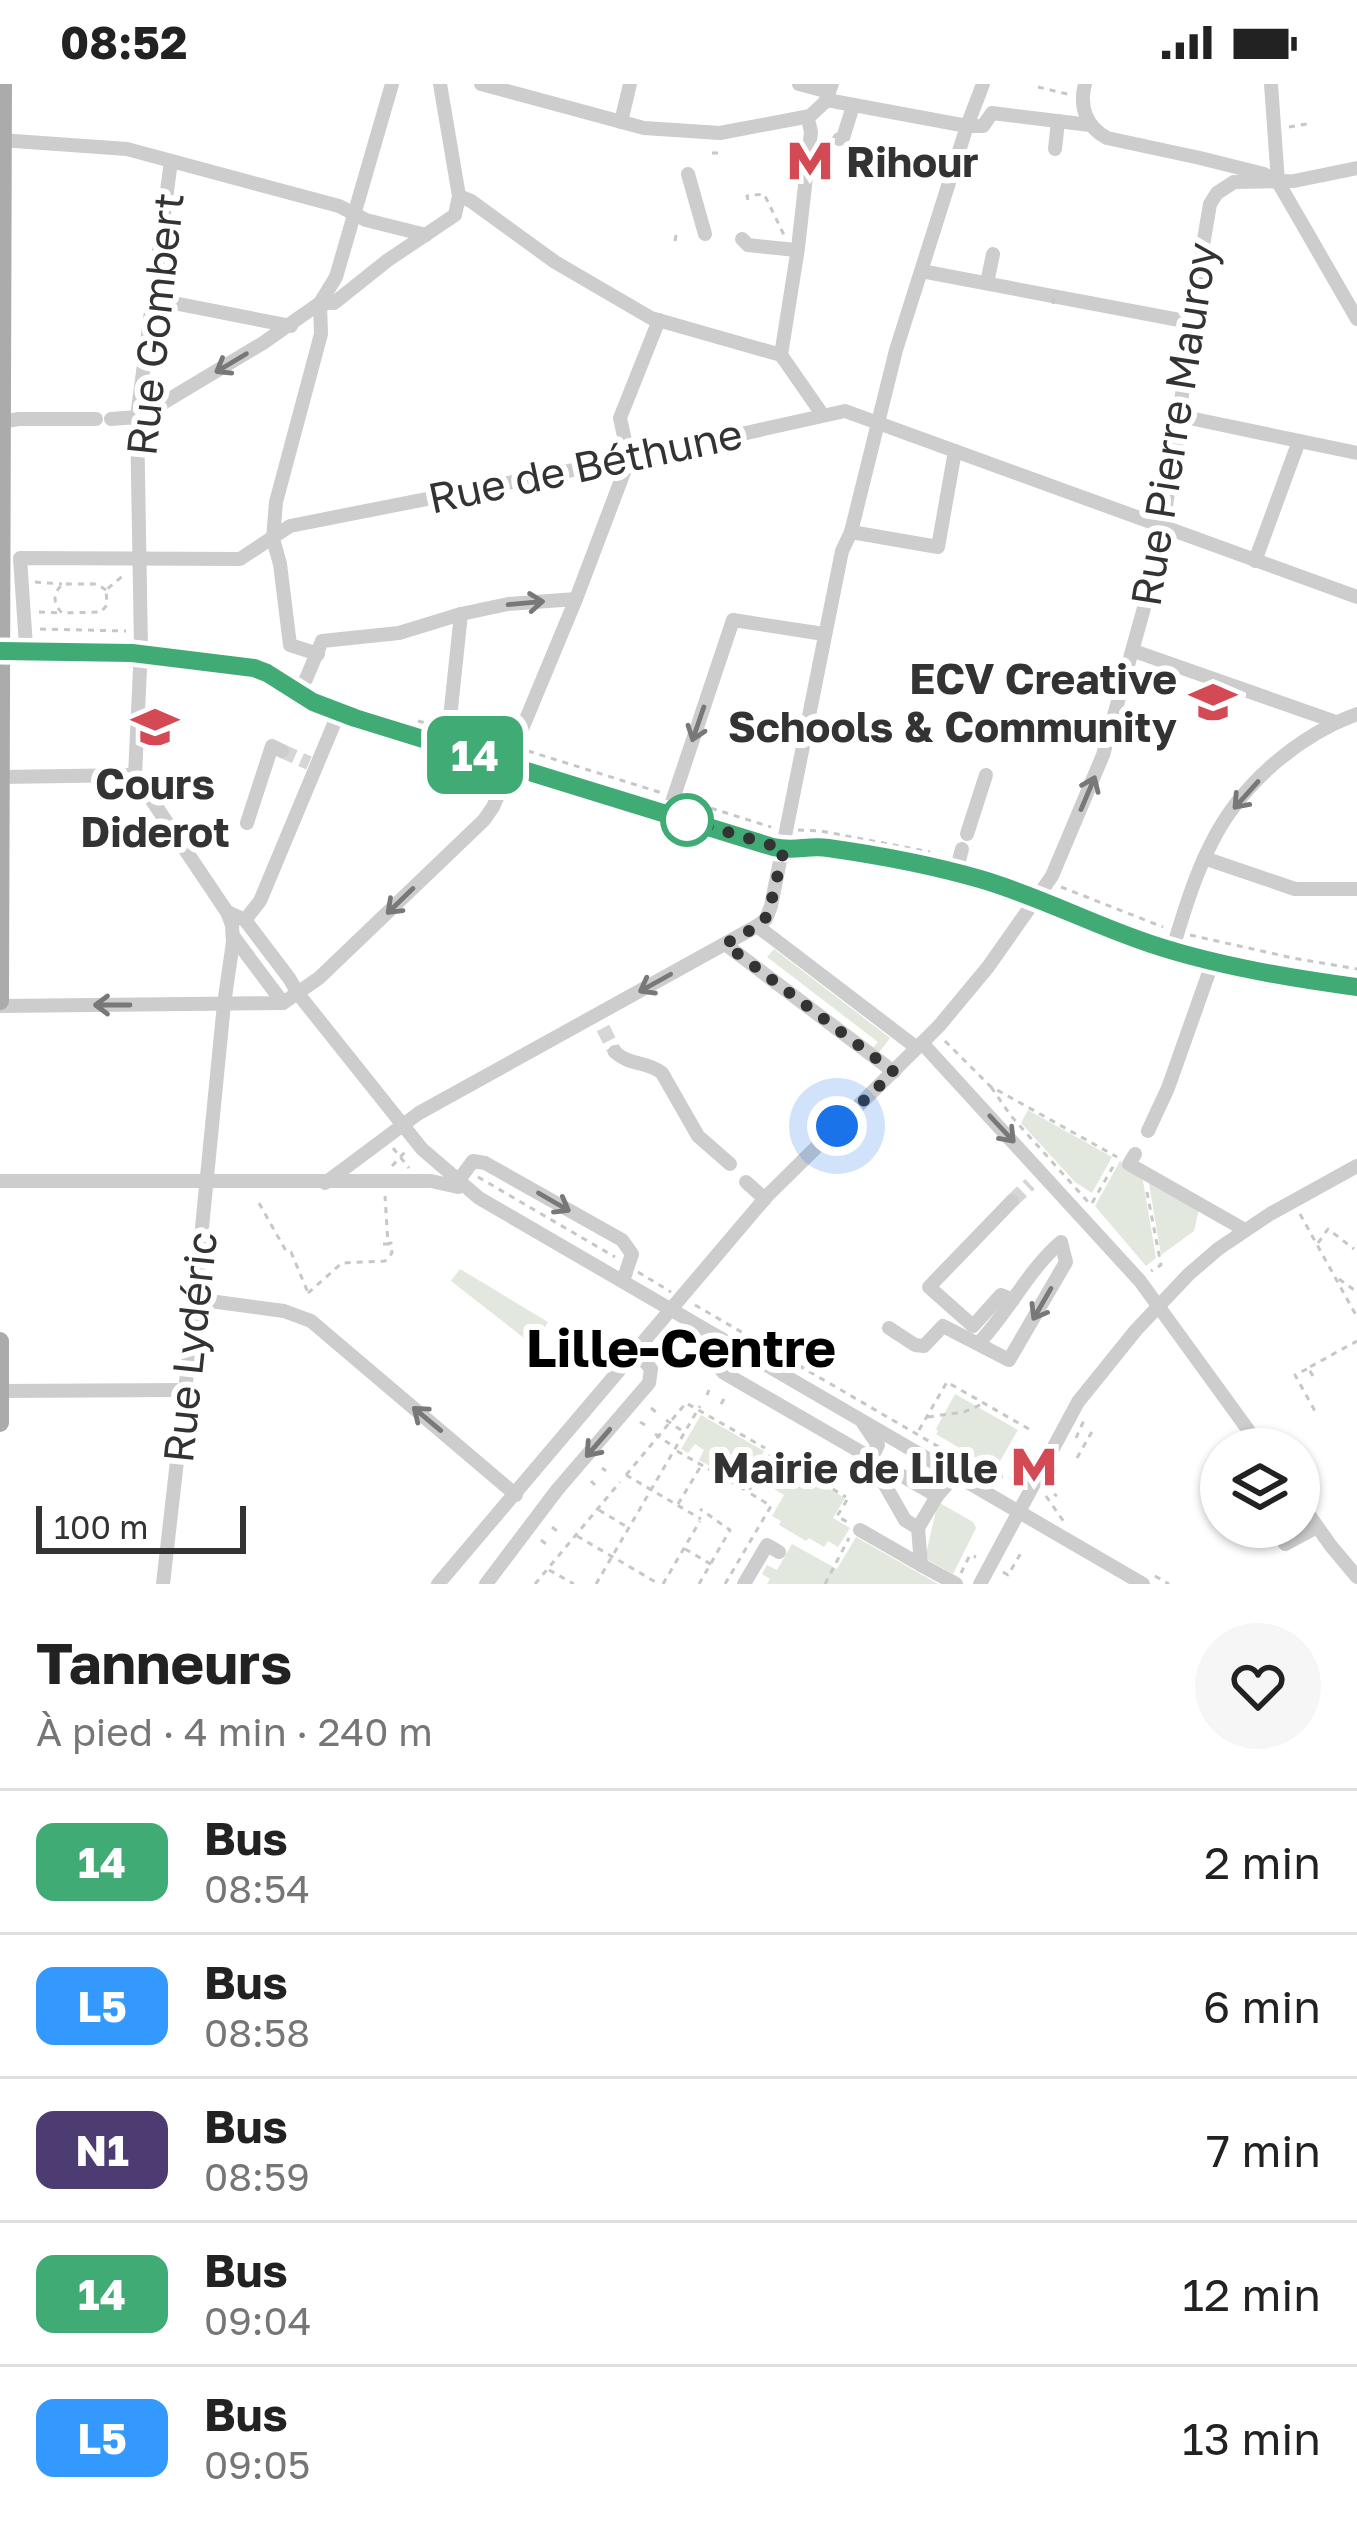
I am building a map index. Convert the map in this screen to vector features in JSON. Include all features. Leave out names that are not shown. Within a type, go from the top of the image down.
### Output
[{"type":"main road","points":[[0,1003],[2,84]]},
{"type":"main road","points":[[0,1341],[0,1423]]},
{"type":"street","points":[[1,429],[19,419],[137,416],[291,326],[320,303],[336,277],[392,84]]},
{"type":"street","points":[[320,303],[334,302],[455,215],[459,196],[440,84]]},
{"type":"street","points":[[481,84],[650,129],[720,133],[808,118],[830,92]]},
{"type":"street","points":[[621,122],[630,84]]},
{"type":"street","points":[[799,84],[830,92],[853,106],[950,122],[966,131],[983,126],[992,112],[1090,125]]},
{"type":"street","points":[[325,1183],[402,1124],[600,1022],[758,926],[770,910],[842,551],[851,532],[896,350],[983,84]]},
{"type":"street","points":[[1271,84],[1278,182],[1357,320]]},
{"type":"street","points":[[1084,91],[1090,125],[1098,133],[1222,164],[1237,175],[1264,174],[1278,182],[1357,168]]},
{"type":"street","points":[[839,140],[853,106]]},
{"type":"street","points":[[1055,149],[1058,121]]},
{"type":"street","points":[[781,356],[809,123]]},
{"type":"street","points":[[1,140],[119,147],[339,206],[366,220],[425,235]]},
{"type":"street","name":"Rue Gombert","points":[[135,775],[140,654],[137,416],[171,161]]},
{"type":"street","points":[[688,174],[705,233]]},
{"type":"street","name":"Rue Pierre Mauroy","points":[[438,1584],[765,1199],[894,1072],[975,983],[1052,876],[1098,771],[1134,651],[1163,528],[1210,204],[1237,175]]},
{"type":"street","points":[[459,196],[606,294],[659,320],[781,356],[822,414]]},
{"type":"street","points":[[742,238],[748,245],[796,252]]},
{"type":"street","points":[[987,283],[993,254]]},
{"type":"street","points":[[921,271],[1190,322]]},
{"type":"street","points":[[153,298],[291,326]]},
{"type":"street","points":[[318,654],[290,646],[273,538],[276,502],[321,334],[320,303]]},
{"type":"street","points":[[0,1003],[283,1003],[299,994],[484,820],[496,802],[629,459],[620,418],[659,320]]},
{"type":"street","name":"Rue de Béthune","points":[[273,538],[290,526],[845,411],[1357,597]]},
{"type":"street","points":[[1180,416],[1357,453]]},
{"type":"street","points":[[1255,561],[1300,441]]},
{"type":"street","points":[[851,532],[938,547],[955,451]]},
{"type":"street","points":[[26,646],[15,558],[241,559],[273,538]]},
{"type":"street","points":[[297,692],[322,641],[399,633],[508,604],[576,599]]},
{"type":"street","points":[[447,746],[461,614]]},
{"type":"street","points":[[668,814],[731,620],[824,634]]},
{"type":"street","points":[[1,651],[140,654],[254,668],[338,712],[784,849],[827,848],[956,872],[1172,951],[1357,987]]},
{"type":"street","points":[[1134,651],[1336,722]]},
{"type":"street","points":[[245,920],[260,901],[312,764],[338,712]]},
{"type":"street","points":[[1172,951],[1204,858],[1220,826],[1244,795],[1286,754],[1336,722],[1356,718]]},
{"type":"street","points":[[247,823],[272,746],[282,751]]},
{"type":"street","points":[[1,777],[135,775],[227,912],[233,936],[283,1003]]},
{"type":"street","points":[[956,872],[986,776]]},
{"type":"street","points":[[1204,858],[1295,889],[1357,889]]},
{"type":"street","points":[[227,912],[245,920],[416,1142],[461,1175],[479,1198]]},
{"type":"street","points":[[758,926],[917,1044],[1035,1178],[1081,1216],[1159,1306],[1247,1428]]},
{"type":"street","name":"Rue Lydéric","points":[[163,1584],[233,936]]},
{"type":"street","points":[[725,944],[894,1072]]},
{"type":"street","points":[[1148,1131],[1213,961]]},
{"type":"street","points":[[616,1052],[631,1064],[655,1067],[662,1073],[698,1136],[730,1164]]},
{"type":"street","points":[[461,1175],[473,1161],[492,1166],[622,1240],[632,1254],[626,1274]]},
{"type":"street","points":[[1131,1162],[1245,1230]]},
{"type":"street","points":[[980,1584],[1084,1393],[1159,1306],[1189,1274],[1245,1230],[1353,1174]]},
{"type":"street","points":[[0,1181],[445,1182],[626,1274],[720,1338],[1143,1584]]},
{"type":"street","points":[[746,1182],[765,1199]]},
{"type":"street","points":[[1012,1201],[929,1287],[973,1326],[1001,1295],[1013,1300]]},
{"type":"street","points":[[978,1344],[998,1324],[1040,1260],[1081,1216]]},
{"type":"street","points":[[889,1328],[924,1346],[943,1325],[1009,1360],[1066,1262],[1061,1242]]},
{"type":"street","points":[[195,1299],[293,1313],[311,1321],[516,1495]]},
{"type":"street","points":[[720,1338],[714,1350],[724,1373],[937,1496]]},
{"type":"street","points":[[486,1584],[557,1490],[649,1383],[651,1369],[636,1351]]},
{"type":"street","points":[[0,1391],[185,1390]]},
{"type":"street","points":[[861,1419],[878,1445],[871,1459]]},
{"type":"street","points":[[871,1459],[905,1520],[918,1528]]},
{"type":"street","points":[[921,1565],[918,1528],[956,1474]]},
{"type":"street","points":[[860,1530],[956,1584]]},
{"type":"street","points":[[1320,1531],[1357,1577]]},
{"type":"street","points":[[733,1577],[767,1546],[778,1552]]},
{"type":"path","points":[[1038,87],[1084,91]]},
{"type":"path","points":[[1290,127],[1306,124]]},
{"type":"path","points":[[748,200],[747,196],[764,194],[796,252]]},
{"type":"path","points":[[675,242],[677,230]]},
{"type":"path","points":[[1053,304],[1056,291]]},
{"type":"path","points":[[106,590],[138,559]]},
{"type":"path","points":[[20,581],[97,584],[106,590]]},
{"type":"path","points":[[62,613],[55,594],[63,584]]},
{"type":"path","points":[[24,612],[101,612],[107,605],[106,590]]},
{"type":"path","points":[[516,748],[788,830]]},
{"type":"path","points":[[945,1041],[990,1086],[1090,1205],[1131,1162]]},
{"type":"path","points":[[990,1086],[1131,1162],[1161,1265],[1145,1277]]},
{"type":"path","points":[[259,1203],[290,1252],[308,1294],[342,1263],[385,1261],[392,1253],[391,1244],[385,1244],[383,1177],[416,1142]]},
{"type":"path","points":[[461,1175],[673,1302]]},
{"type":"path","points":[[1293,1202],[1357,1317]]},
{"type":"path","points":[[1317,1244],[1328,1228],[1354,1249]]},
{"type":"path","points":[[1334,1275],[1357,1292]]},
{"type":"path","points":[[709,1313],[987,1475]]},
{"type":"path","points":[[1316,1413],[1295,1375],[1357,1341]]},
{"type":"path","points":[[1308,1368],[1313,1376]]},
{"type":"path","points":[[920,1430],[947,1382],[1034,1432]]},
{"type":"path","points":[[535,1584],[686,1403],[765,1448]]},
{"type":"path","points":[[927,1417],[964,1412],[983,1403]]},
{"type":"path","points":[[596,1584],[699,1408]]},
{"type":"path","points":[[668,1421],[685,1432]]},
{"type":"path","points":[[1077,1458],[1094,1428]]},
{"type":"path","points":[[656,1435],[771,1505],[725,1584]]},
{"type":"path","points":[[748,1492],[771,1454],[847,1498],[837,1516],[856,1527],[825,1584]]},
{"type":"path","points":[[677,1505],[701,1465]]},
{"type":"path","points":[[626,1474],[677,1505],[733,1529],[702,1582]]},
{"type":"path","points":[[597,1509],[628,1528]]},
{"type":"path","points":[[575,1535],[661,1584],[701,1514]]},
{"type":"path","points":[[684,1549],[713,1565]]},
{"type":"path","points":[[1004,1584],[1021,1553]]},
{"type":"path","points":[[956,1584],[970,1555],[983,1561]]},
{"type":"path","points":[[548,1569],[574,1584]]},
{"type":"path","points":[[1001,1571],[1008,1575]]},
{"type":"shaded area","points":[[774,949],[890,1038],[878,1054],[872,1049],[878,1042],[767,957]]},
{"type":"shaded area","points":[[1028,1110],[1112,1157],[1092,1193],[1075,1182],[1021,1123]]},
{"type":"shaded area","points":[[1120,1161],[1142,1175],[1156,1258],[1146,1266],[1095,1206]]},
{"type":"shaded area","points":[[1148,1178],[1199,1209],[1194,1231],[1161,1255]]},
{"type":"shaded area","points":[[460,1269],[548,1322],[533,1345],[451,1281]]},
{"type":"shaded area","points":[[955,1394],[1018,1430],[1000,1461],[988,1465],[936,1434]]},
{"type":"shaded area","points":[[701,1415],[764,1451],[751,1475],[729,1463],[722,1473],[699,1460],[704,1450],[695,1444],[688,1453],[681,1449]]},
{"type":"shaded area","points":[[777,1459],[845,1498],[833,1518],[850,1528],[838,1547],[828,1541],[824,1547],[809,1538],[806,1541],[772,1516],[784,1495],[763,1482]]},
{"type":"shaded area","points":[[938,1502],[976,1528],[953,1574],[928,1560],[926,1554]]},
{"type":"shaded area","points":[[856,1537],[938,1584],[767,1584],[770,1579],[762,1574],[767,1565],[777,1570],[792,1544],[837,1569]]},
{"type":"tunnel","points":[[282,751],[309,763]]},
{"type":"tunnel","points":[[603,1028],[615,1052]]},
{"type":"tunnel","points":[[1012,1201],[1030,1184]]},
{"type":"bus line","name":"14","points":[[0,651],[132,653],[254,668],[313,702],[355,718],[773,847],[793,851],[827,848],[956,872],[1055,904],[1172,951],[1357,987]]},
{"type":"place","name":"Rihour","points":[[810,161]]},
{"type":"place","name":"ECV Creative Schools & Community","points":[[1213,702]]},
{"type":"place","name":"Cours Diderot","points":[[155,727]]},
{"type":"place","name":"Mairie de Lille","points":[[1034,1467]]},
{"type":"district","name":"Lille-Centre","points":[[681,1346]]},
{"type":"route","points":[[687,820],[784,849],[768,915],[725,944],[894,1072],[837,1126]]}]
